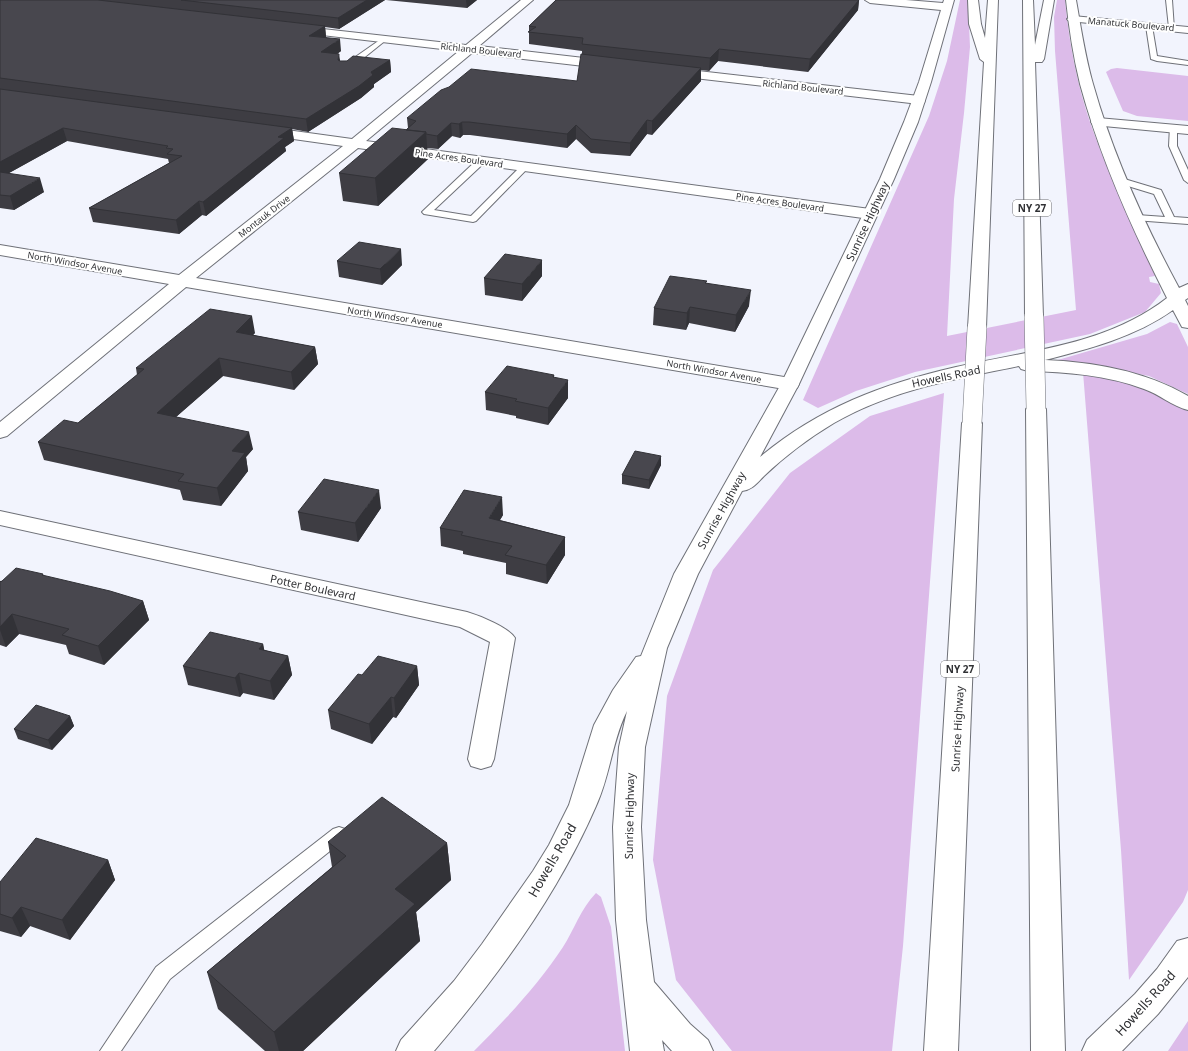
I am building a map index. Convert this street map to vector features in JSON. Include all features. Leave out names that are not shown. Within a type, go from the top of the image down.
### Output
[{"type":"main road","name":"Montauk Drive","points":[[0,432],[182,282],[354,144],[528,0]]},
{"type":"main road","points":[[870,0],[948,4]]},
{"type":"main road","points":[[973,0],[975,24],[990,71]]},
{"type":"main road","name":"Sunrise Highway","points":[[941,1051],[993,0]]},
{"type":"main road","name":"NY 27","points":[[1028,0],[1046,869],[1048,1051]]},
{"type":"main road","points":[[1030,99],[1049,0]]},
{"type":"main road","points":[[1071,0],[1082,67],[1098,122],[1137,218],[1182,294],[1188,323]]},
{"type":"main road","name":"Sunrise Highway","points":[[647,1051],[631,920],[627,871],[626,827],[632,747],[655,648],[686,574],[790,384],[895,160],[919,100],[935,52],[948,4]]},
{"type":"main road","name":"Manatuck Boulevard","points":[[1073,19],[1188,30]]},
{"type":"main road","name":"Richland Boulevard","points":[[281,27],[620,66]]},
{"type":"main road","name":"Richland Boulevard","points":[[659,70],[919,100]]},
{"type":"main road","points":[[1098,122],[1188,130]]},
{"type":"main road","name":"Pine Acres Boulevard","points":[[252,130],[870,214]]},
{"type":"main road","name":"North Windsor Avenue","points":[[0,250],[790,384]]},
{"type":"main road","name":"Howells Road","points":[[724,504],[765,462],[798,437],[835,414],[872,397],[912,383],[998,365],[1085,344],[1125,330],[1154,315],[1182,294]]},
{"type":"main road","points":[[998,365],[1060,367],[1109,374],[1150,386],[1188,404]]},
{"type":"main road","name":"Potter Boulevard","points":[[0,518],[467,620],[503,638],[481,759]]},
{"type":"main road","name":"Howells Road","points":[[413,1051],[465,991],[547,873],[583,805],[602,741],[614,710],[655,648]]},
{"type":"main road","name":"Howells Road","points":[[1099,1051],[1122,1031],[1157,993],[1188,951]]},
{"type":"main road","points":[[640,988],[678,1035],[696,1051]]},
{"type":"lane","points":[[1169,0],[1172,28]]},
{"type":"lane","points":[[1149,26],[1154,57],[1157,59],[1188,63]]},
{"type":"lane","points":[[344,70],[384,39]]},
{"type":"lane","points":[[1173,128],[1173,146],[1188,180]]},
{"type":"lane","points":[[482,161],[427,212],[474,219],[525,167]]},
{"type":"lane","points":[[1121,181],[1158,192],[1170,220]]},
{"type":"lane","points":[[1137,218],[1188,221]]},
{"type":"lane","points":[[110,1051],[163,972],[339,834]]},
{"type":"shaded area","points":[[960,0],[968,0],[970,47],[954,199],[947,336],[1076,310],[1055,51],[1054,17],[1057,0],[1065,0],[1074,63],[1091,125],[1113,182],[1155,276],[1149,277],[1150,282],[1159,284],[1161,293],[1145,312],[1090,334],[915,372],[856,391],[818,408],[803,400],[929,116],[947,61]]},
{"type":"shaded area","points":[[1117,68],[1188,76],[1188,121],[1137,116],[1123,111],[1106,72]]},
{"type":"shaded area","points":[[1170,322],[1177,324],[1188,347],[1188,394],[1149,376],[1099,366],[1051,362],[1147,334]]},
{"type":"shaded area","points":[[1083,372],[1133,383],[1168,397],[1188,410],[1188,890],[1183,902],[1129,980],[1121,850]]},
{"type":"shaded area","points":[[944,393],[903,946],[892,1051],[732,1051],[676,980],[653,860],[667,696],[713,570],[790,473],[870,416]]},
{"type":"shaded area","points":[[596,893],[601,897],[611,927],[625,1051],[474,1051],[510,1014],[543,975],[563,947],[582,912]]},
{"type":"shaded area","points":[[1188,1021],[1188,1051],[1168,1051]]},
{"type":"building","points":[[0,0],[98,0],[325,26],[309,36],[340,39],[321,52],[339,54],[338,60],[340,61],[347,61],[353,56],[390,60],[371,72],[373,75],[359,86],[306,119],[0,78]]},
{"type":"building","points":[[181,0],[367,0],[338,18]]},
{"type":"building","points":[[556,0],[859,0],[810,59],[719,49],[710,58],[582,44],[583,38],[528,32],[536,27],[529,26]]},
{"type":"building","points":[[581,54],[701,68],[652,121],[647,120],[630,143],[591,139],[576,125],[567,134],[469,122],[462,122],[459,124],[451,123],[437,136],[426,134],[426,132],[406,130],[416,121],[407,118],[441,90],[449,87],[471,69],[577,81]]},
{"type":"building","points":[[0,89],[292,128],[278,137],[284,138],[203,202],[199,201],[176,220],[89,208],[182,156],[167,154],[173,149],[166,148],[168,146],[63,128],[0,162]]},
{"type":"building","points":[[392,128],[426,132],[375,178],[339,173]]},
{"type":"building","points":[[0,172],[40,178],[10,196],[0,195]]},
{"type":"building","points":[[359,242],[401,249],[380,269],[337,261]]},
{"type":"building","points":[[505,254],[542,260],[522,284],[484,278]]},
{"type":"building","points":[[670,276],[707,281],[705,283],[751,290],[736,315],[690,307],[687,313],[654,308]]},
{"type":"building","points":[[210,309],[252,316],[236,332],[315,347],[291,372],[219,358],[157,413],[249,432],[232,451],[245,453],[217,488],[178,481],[184,474],[38,442],[64,420],[78,423],[144,369],[136,368]]},
{"type":"building","points":[[507,366],[554,375],[553,377],[568,380],[548,408],[515,401],[517,399],[485,392]]},
{"type":"building","points":[[635,451],[661,456],[649,480],[622,475]]},
{"type":"building","points":[[324,479],[379,490],[355,523],[298,512]]},
{"type":"building","points":[[464,490],[502,497],[489,518],[565,537],[546,565],[505,555],[512,546],[461,535],[463,532],[440,528]]},
{"type":"building","points":[[16,568],[110,591],[143,601],[98,646],[62,635],[69,629],[12,614],[0,627],[0,581],[1,582]]},
{"type":"building","points":[[210,632],[263,644],[259,649],[288,656],[270,681],[239,673],[235,678],[183,666]]},
{"type":"building","points":[[378,656],[417,666],[394,698],[391,697],[369,724],[328,710],[358,674],[362,675]]},
{"type":"building","points":[[36,705],[70,716],[48,740],[14,729]]},
{"type":"building","points":[[382,797],[447,843],[395,889],[415,904],[274,1032],[207,972],[346,856],[328,842]]},
{"type":"building","points":[[36,838],[108,860],[62,920],[21,907],[12,918],[0,914],[0,882]]}]
